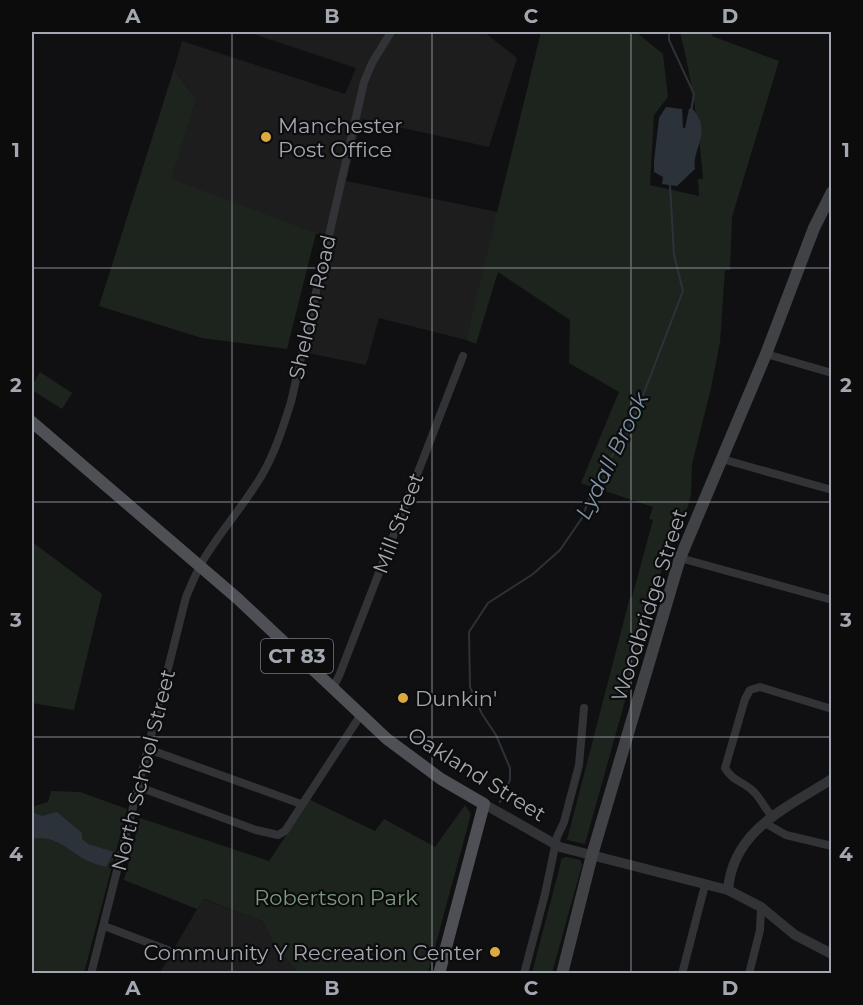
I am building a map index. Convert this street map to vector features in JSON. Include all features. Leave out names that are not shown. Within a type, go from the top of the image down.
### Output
[{"type":"main road","name":"Woodbridge Street","points":[[562,974],[592,855],[680,558],[828,207],[831,192]]},
{"type":"main road","name":"Oakland Street","points":[[32,422],[237,598],[360,716],[407,756],[484,804]]},
{"type":"main road","points":[[439,974],[484,804]]},
{"type":"street","name":"Sheldon Road","points":[[199,567],[263,473],[282,429],[291,402],[357,107],[372,63],[391,32]]},
{"type":"street","points":[[766,354],[831,373]]},
{"type":"street","name":"Mill Street","points":[[332,689],[463,356]]},
{"type":"street","points":[[722,459],[831,490]]},
{"type":"street","points":[[680,558],[831,600]]},
{"type":"street","name":"North School Street","points":[[90,974],[186,597],[199,567]]},
{"type":"street","points":[[831,708],[759,687],[750,690],[745,699],[725,768],[730,777],[754,792],[769,820],[786,835],[831,846]]},
{"type":"street","points":[[524,974],[555,845],[580,759],[584,708]]},
{"type":"street","points":[[138,787],[256,830],[278,835],[285,831],[360,716]]},
{"type":"street","points":[[148,749],[301,804]]},
{"type":"street","points":[[728,890],[729,880],[741,847],[769,820],[831,779]]},
{"type":"street","name":"Oakland Street","points":[[484,804],[555,845],[728,890],[761,907],[795,934],[831,954]]},
{"type":"street","points":[[682,974],[705,885]]},
{"type":"street","points":[[749,974],[760,930],[761,907]]},
{"type":"street","points":[[104,926],[173,952]]},
{"type":"shaded area","points":[[247,32],[484,32],[517,58],[489,147],[362,119],[346,181],[498,212],[466,340],[379,318],[366,365],[308,353],[332,240],[170,179],[196,100],[174,69],[182,41],[345,94],[356,68]]},
{"type":"shaded area","points":[[666,107],[682,109],[683,128],[685,128],[689,109],[692,108],[698,117],[702,133],[695,169],[677,186],[662,184],[663,177],[654,172],[659,118]]},
{"type":"shaded area","points":[[32,812],[42,816],[57,812],[82,833],[82,839],[88,844],[114,852],[106,867],[87,860],[53,840],[32,839]]},
{"type":"shaded area","points":[[203,899],[262,921],[276,947],[298,973],[159,974]]},
{"type":"green space","points":[[541,32],[636,32],[663,54],[668,97],[654,115],[650,185],[699,196],[698,179],[703,179],[699,142],[680,32],[713,32],[712,36],[779,61],[732,217],[730,270],[725,270],[720,342],[692,464],[691,495],[682,527],[666,554],[585,844],[567,840],[630,597],[632,597],[653,520],[649,519],[653,507],[581,483],[619,392],[569,363],[570,320],[498,272],[476,344],[466,340]]},
{"type":"green space","points":[[174,69],[196,100],[171,179],[316,233],[287,349],[202,338],[99,306]]},
{"type":"green space","points":[[40,372],[72,393],[62,409],[32,390]]},
{"type":"green space","points":[[32,542],[102,594],[74,710],[32,703]]},
{"type":"green space","points":[[51,791],[80,792],[127,809],[84,973],[32,973],[32,807],[48,802]]},
{"type":"green space","name":"Robertson Park","points":[[310,800],[375,831],[384,819],[435,847],[465,805],[471,814],[428,973],[298,973],[276,947],[262,921],[204,899],[197,909],[124,880],[140,818],[269,861]]},
{"type":"green space","points":[[562,858],[580,860],[582,865],[552,973],[532,973]]},
{"type":"waterway","name":"Lydall Brook","points":[[669,32],[669,40],[694,94],[691,111]]},
{"type":"waterway","name":"Lydall Brook","points":[[500,802],[510,780],[510,768],[496,735],[482,714],[470,687],[469,632],[488,603],[533,574],[560,550],[582,518],[597,478],[630,429],[683,291],[674,255],[670,185]]},
{"type":"place","name":"Manchester Post Office","points":[[266,137]]},
{"type":"place","name":"Dunkin'","points":[[403,698]]},
{"type":"place","name":"Community Y Recreation Center","points":[[495,952]]}]
